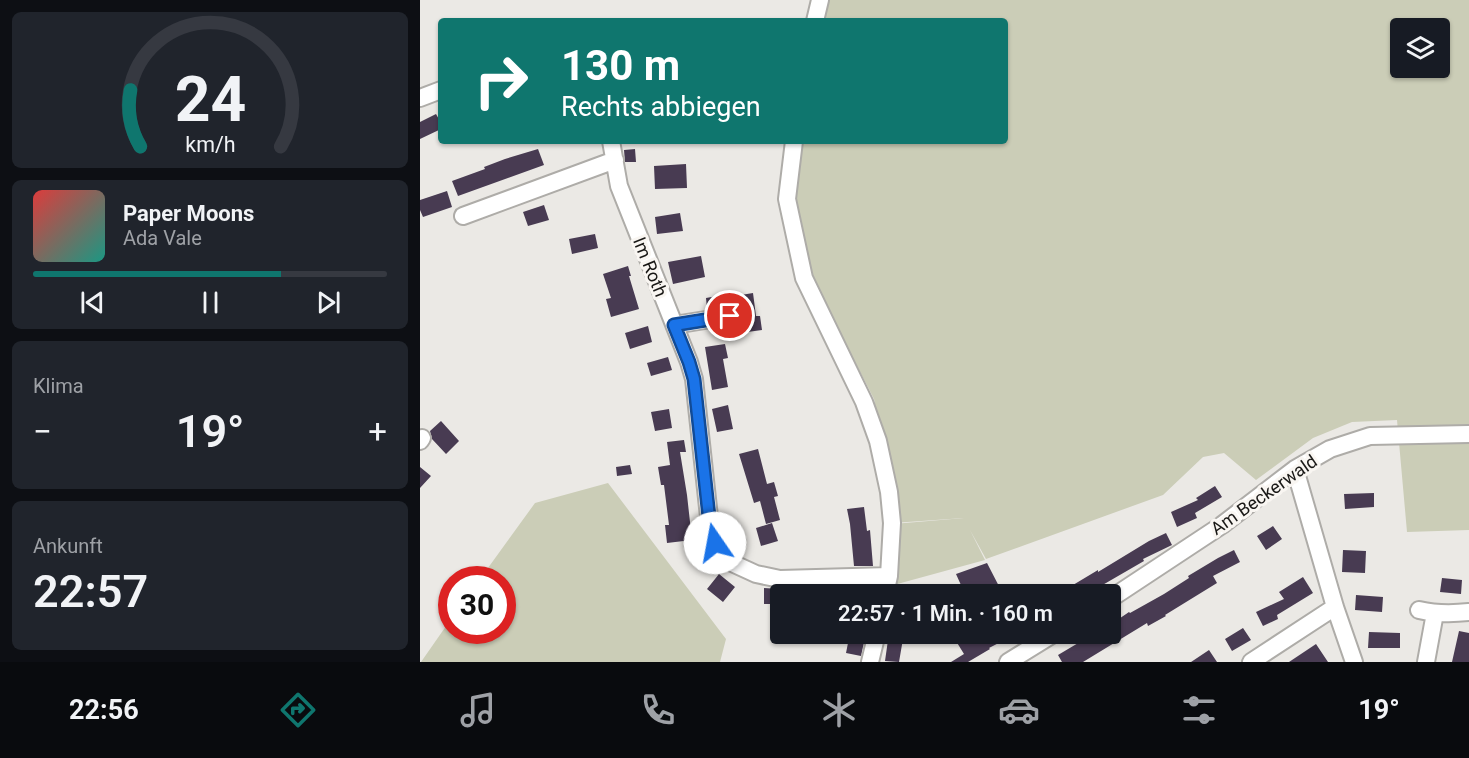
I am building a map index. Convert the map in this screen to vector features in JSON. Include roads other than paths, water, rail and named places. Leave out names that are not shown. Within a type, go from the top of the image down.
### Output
[{"type":"street","points":[[816,18],[820,0]]},
{"type":"street","points":[[420,98],[438,91]]},
{"type":"street","name":"Im Roth","points":[[612,144],[619,186],[694,379],[710,526],[721,554],[756,574],[780,579],[889,576]]},
{"type":"street","points":[[794,144],[787,200],[804,278],[864,402],[878,441],[889,492],[892,522],[887,584]]},
{"type":"street","points":[[464,216],[615,160]]},
{"type":"street","points":[[674,325],[730,316]]},
{"type":"street","name":"Am Beckerwald","points":[[1121,591],[1222,525],[1295,469],[1330,449],[1370,436],[1469,434]]},
{"type":"street","points":[[1295,469],[1335,608],[1354,662]]},
{"type":"street","points":[[1251,662],[1335,608]]},
{"type":"street","points":[[1426,662],[1427,611],[1454,614],[1469,612]]},
{"type":"street","points":[[870,662],[874,644]]},
{"type":"street","points":[[1008,662],[1037,644]]}]
